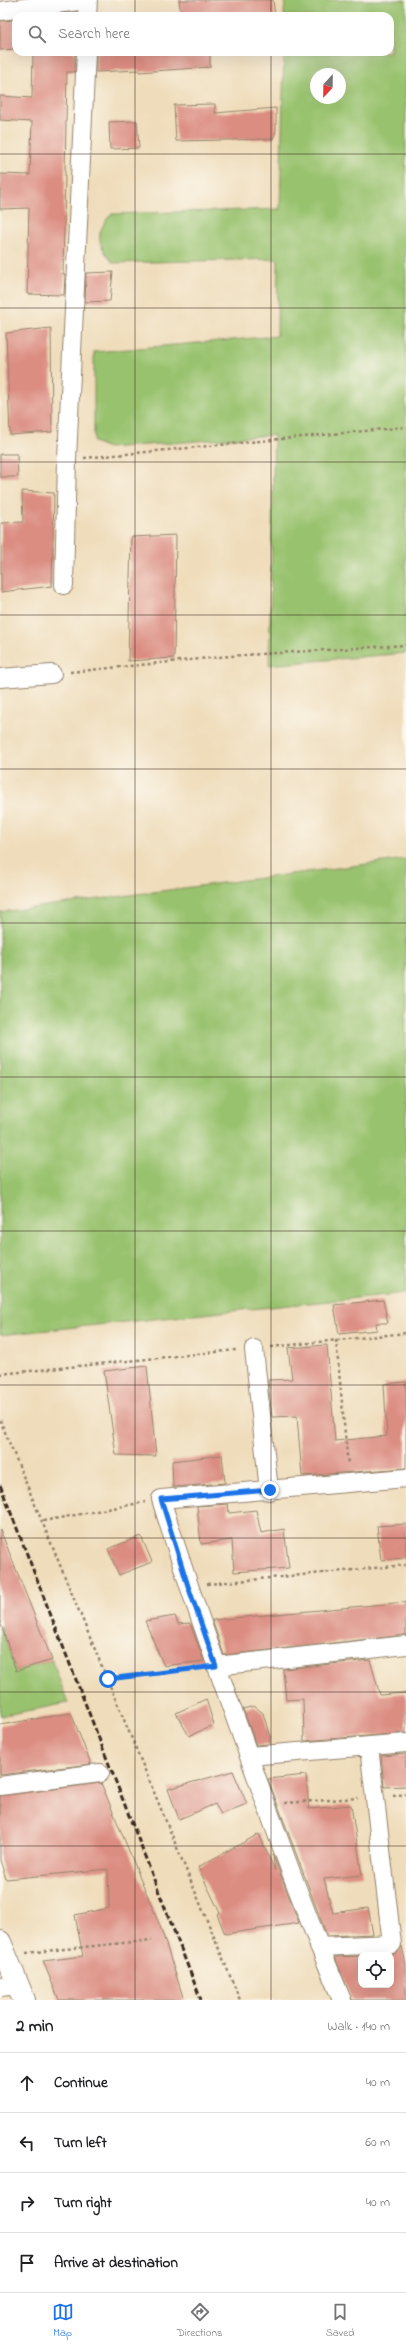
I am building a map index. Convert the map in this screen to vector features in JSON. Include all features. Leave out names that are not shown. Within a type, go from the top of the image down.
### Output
[{"type":"main road","points":[[3,1949],[14,1991]]},
{"type":"street","points":[[0,11],[88,0],[88,12]]},
{"type":"street","points":[[64,585],[67,459],[86,56]]},
{"type":"street","points":[[0,678],[52,674]]},
{"type":"street","points":[[254,1349],[270,1490]]},
{"type":"street","points":[[342,2000],[319,1947],[216,1666],[188,1586],[161,1499],[406,1478]]},
{"type":"street","points":[[216,1666],[406,1645]]},
{"type":"street","points":[[249,1756],[406,1743]]},
{"type":"street","points":[[319,1947],[392,1944],[370,1746]]},
{"type":"street","points":[[0,1786],[100,1773]]},
{"type":"path","points":[[67,459],[406,427]]},
{"type":"path","points":[[52,674],[230,656],[406,645]]},
{"type":"path","points":[[0,1374],[406,1333]]},
{"type":"path","points":[[336,1340],[350,1484]]},
{"type":"path","points":[[0,1420],[240,2000]]},
{"type":"path","points":[[43,1522],[161,1499]]},
{"type":"path","points":[[188,1586],[406,1565]]},
{"type":"path","points":[[108,1679],[216,1666]]},
{"type":"path","points":[[266,1804],[406,1794]]},
{"type":"path","points":[[3,1949],[152,1940]]},
{"type":"green space","points":[[285,0],[406,0],[406,653],[269,665],[274,435],[108,448],[94,442],[94,352],[277,336],[278,259],[113,263],[101,244],[100,238],[102,228],[111,214],[280,209],[284,56],[394,56],[394,12],[284,12]]},
{"type":"green space","points":[[406,859],[406,1293],[0,1335],[0,912]]},
{"type":"green space","points":[[0,1625],[16,1671],[52,1660],[68,1703],[0,1716]]},
{"type":"building","points":[[179,0],[273,0],[274,12],[180,12]]},
{"type":"building","points":[[12,20],[12,49],[0,50],[0,21]]},
{"type":"building","points":[[33,56],[75,56],[75,72],[67,72],[63,274],[65,274],[64,295],[27,294],[29,208],[0,209],[0,174],[30,175],[32,122],[0,120],[0,96],[32,98]]},
{"type":"building","points":[[96,56],[210,56],[210,67],[139,72],[139,70],[96,72]]},
{"type":"building","points":[[215,104],[215,113],[276,108],[276,131],[273,139],[176,141],[174,105]]},
{"type":"building","points":[[137,121],[139,148],[110,149],[109,122]]},
{"type":"building","points":[[113,272],[110,301],[85,302],[86,273]]},
{"type":"building","points":[[51,328],[52,432],[10,435],[6,333]]},
{"type":"building","points":[[0,454],[17,454],[18,477],[0,477]]},
{"type":"building","points":[[22,491],[54,493],[52,586],[1,592],[1,523],[23,522]]},
{"type":"building","points":[[176,535],[174,658],[128,661],[131,537]]},
{"type":"building","points":[[383,1300],[388,1323],[376,1323],[377,1330],[339,1334],[334,1305]]},
{"type":"building","points":[[327,1345],[335,1441],[387,1436],[384,1384],[406,1382],[406,1468],[302,1476],[297,1416],[272,1417],[268,1380],[292,1379],[288,1348]]},
{"type":"building","points":[[147,1366],[156,1456],[116,1455],[104,1371]]},
{"type":"building","points":[[222,1455],[225,1483],[173,1487],[172,1461]]},
{"type":"building","points":[[228,1504],[229,1513],[256,1510],[261,1533],[284,1529],[289,1568],[234,1572],[232,1540],[201,1544],[197,1506]]},
{"type":"building","points":[[406,1524],[406,1558],[381,1560],[377,1526]]},
{"type":"building","points":[[0,1529],[52,1660],[16,1671],[0,1621]]},
{"type":"building","points":[[141,1536],[152,1562],[119,1575],[108,1549]]},
{"type":"building","points":[[406,1602],[406,1635],[224,1655],[212,1620]]},
{"type":"building","points":[[175,1616],[178,1624],[190,1623],[204,1661],[164,1666],[145,1621]]},
{"type":"building","points":[[370,1660],[380,1695],[406,1693],[406,1733],[304,1741],[303,1699],[286,1700],[283,1669]]},
{"type":"building","points":[[206,1699],[214,1725],[189,1736],[176,1713]]},
{"type":"building","points":[[254,1706],[263,1713],[270,1737],[269,1744],[256,1745],[243,1709]]},
{"type":"building","points":[[71,1713],[91,1764],[0,1775],[0,1725]]},
{"type":"building","points":[[406,1754],[406,1786],[384,1787],[381,1756]]},
{"type":"building","points":[[233,1771],[247,1804],[221,1814],[215,1804],[179,1819],[168,1789]]},
{"type":"building","points":[[306,1775],[309,1809],[351,1805],[362,1875],[324,1879],[333,1913],[368,1908],[373,1934],[327,1936],[268,1779]]},
{"type":"building","points":[[101,1783],[160,1926],[184,2000],[59,2000],[43,1961],[83,1956],[75,1915],[109,1908],[108,1869],[6,1879],[0,1860],[0,1796]]},
{"type":"building","points":[[259,1834],[275,1871],[273,1855],[299,1923],[225,1934],[217,1914],[220,1913],[198,1867]]},
{"type":"building","points":[[402,1946],[406,1965],[406,2000],[352,2000],[335,1957],[358,1956],[358,1988],[394,1988],[394,1954],[398,1952]]},
{"type":"railway","points":[[0,1485],[201,2000]]},
{"type":"route","points":[[108,1679],[216,1666],[188,1586],[161,1499],[270,1490]]}]
